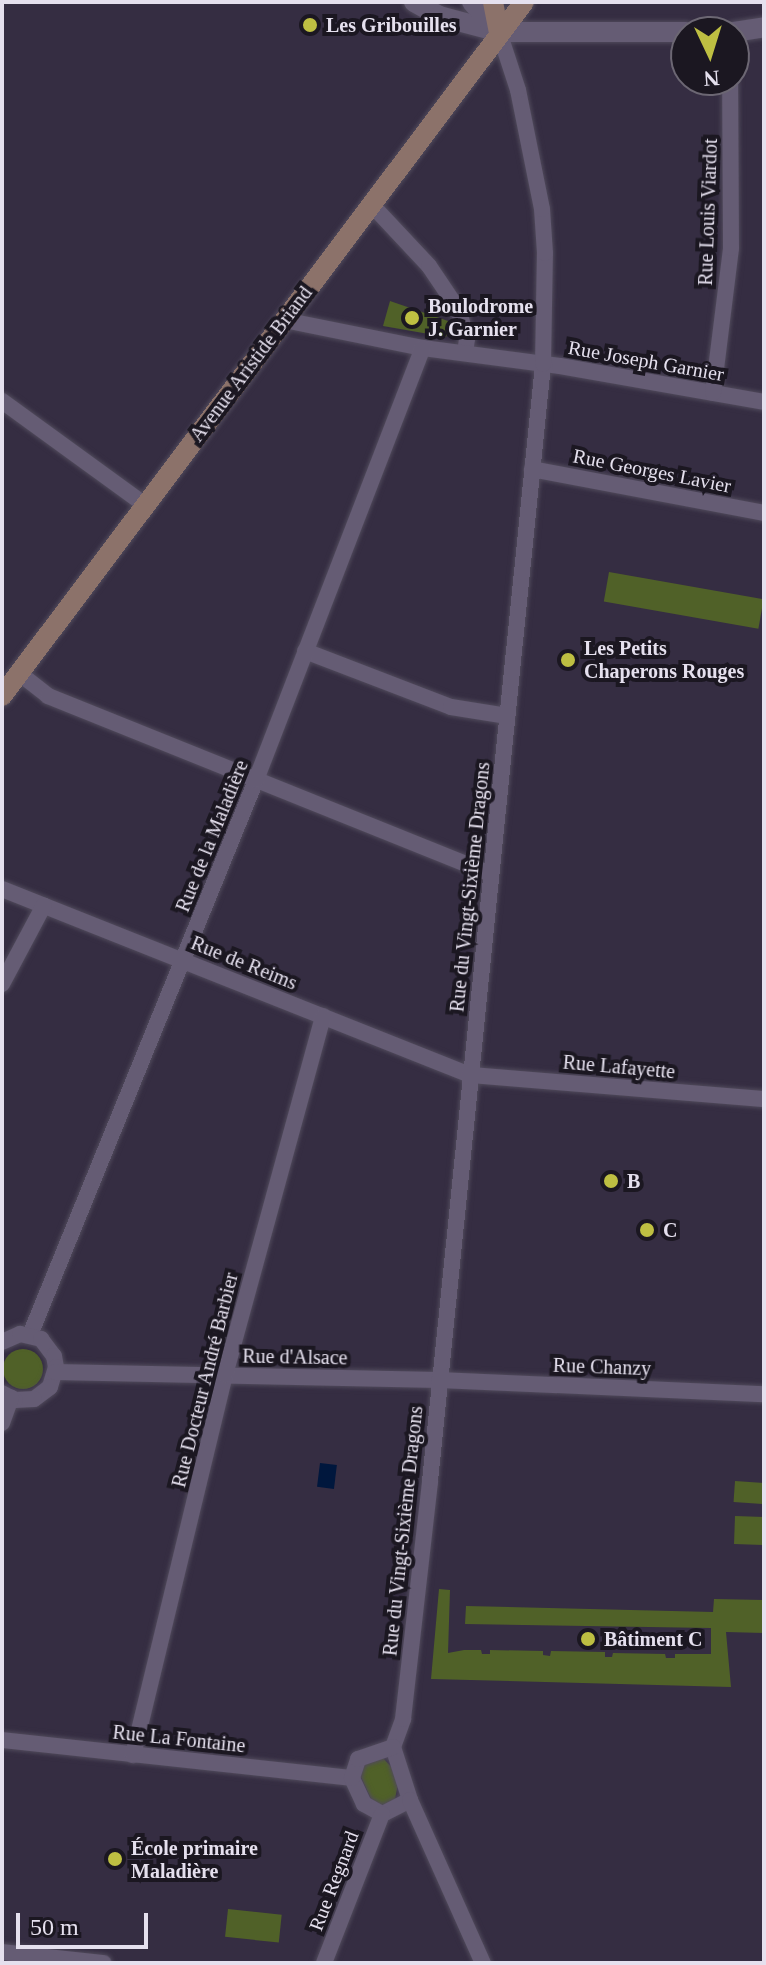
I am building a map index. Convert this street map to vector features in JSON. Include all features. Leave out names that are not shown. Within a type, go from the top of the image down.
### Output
[{"type":"main road","points":[[493,2],[499,32]]},
{"type":"main road","name":"Avenue Aristide Briand","points":[[2,696],[524,2]]},
{"type":"street","points":[[414,2],[439,16],[499,32],[670,32]]},
{"type":"street","points":[[472,2],[499,32]]},
{"type":"street","name":"Rue du Vingt-Sixième Dragons","points":[[393,1747],[403,1719],[543,364],[545,253],[542,209],[518,90],[499,32]]},
{"type":"street","name":"Rue Louis Viardot","points":[[713,393],[731,248],[730,96]]},
{"type":"street","points":[[371,204],[429,266],[458,309],[467,339],[465,353]]},
{"type":"street","name":"Rue Joseph Garnier","points":[[284,320],[423,348],[543,364],[764,402]]},
{"type":"street","name":"Rue de la Maladière","points":[[30,1335],[256,780],[423,348]]},
{"type":"street","points":[[2,401],[145,505]]},
{"type":"street","name":"Rue Georges Lavier","points":[[532,469],[764,513]]},
{"type":"street","points":[[305,651],[451,707],[507,716]]},
{"type":"street","points":[[19,673],[48,696],[491,874]]},
{"type":"street","name":"Rue de Reims","points":[[2,889],[470,1075]]},
{"type":"street","points":[[2,984],[44,905]]},
{"type":"street","name":"Rue Docteur André Barbier","points":[[133,1755],[225,1375],[323,1016]]},
{"type":"street","name":"Rue Lafayette","points":[[470,1075],[764,1099]]},
{"type":"street","points":[[2,1342],[20,1334],[30,1335],[49,1347],[55,1372],[43,1394],[25,1401],[7,1396],[2,1423]]},
{"type":"street","name":"Rue d'Alsace","points":[[55,1372],[439,1380]]},
{"type":"street","name":"Rue Chanzy","points":[[439,1380],[764,1394]]},
{"type":"street","name":"Rue La Fontaine","points":[[2,1740],[352,1778]]},
{"type":"street","points":[[410,1800],[382,1814],[364,1804],[352,1778],[358,1759],[393,1747],[410,1800],[483,1963]]},
{"type":"street","name":"Rue Regnard","points":[[324,1963],[382,1814]]},
{"type":"street","points":[[2,1952],[103,1963]]},
{"type":"green space","name":"Boulodrome J. Garnier","points":[[390,301],[451,322],[446,337],[383,326]]},
{"type":"green space","points":[[609,572],[764,599],[758,629],[604,602]]},
{"type":"green space","points":[[23,1349],[37,1355],[43,1369],[37,1383],[23,1389],[9,1383],[3,1369],[9,1355]]},
{"type":"green space","points":[[735,1481],[764,1483],[762,1504],[734,1502]]},
{"type":"green space","points":[[735,1516],[764,1517],[763,1545],[734,1544]]},
{"type":"green space","points":[[439,1589],[450,1590],[448,1653],[464,1650],[481,1650],[482,1654],[490,1654],[490,1650],[543,1651],[543,1655],[550,1656],[551,1651],[605,1652],[605,1657],[612,1657],[613,1653],[665,1654],[666,1658],[675,1658],[675,1654],[711,1654],[711,1628],[465,1624],[466,1606],[713,1612],[714,1599],[764,1600],[764,1633],[726,1632],[731,1687],[431,1679]]},
{"type":"green space","points":[[383,1758],[395,1771],[398,1784],[394,1804],[385,1807],[373,1803],[361,1777],[365,1760]]},
{"type":"green space","points":[[228,1909],[282,1915],[279,1942],[225,1937]]},
{"type":"water","points":[[320,1463],[337,1465],[334,1489],[317,1487]]},
{"type":"place","name":"Les Gribouilles","points":[[310,25]]},
{"type":"place","name":"Boulodrome J. Garnier","points":[[412,318]]},
{"type":"place","name":"Les Petits Chaperons Rouges","points":[[568,660]]},
{"type":"place","name":"B","points":[[611,1181]]},
{"type":"place","name":"C","points":[[647,1230]]},
{"type":"place","name":"Bâtiment C","points":[[588,1639]]},
{"type":"place","name":"École primaire Maladière","points":[[115,1859]]}]
